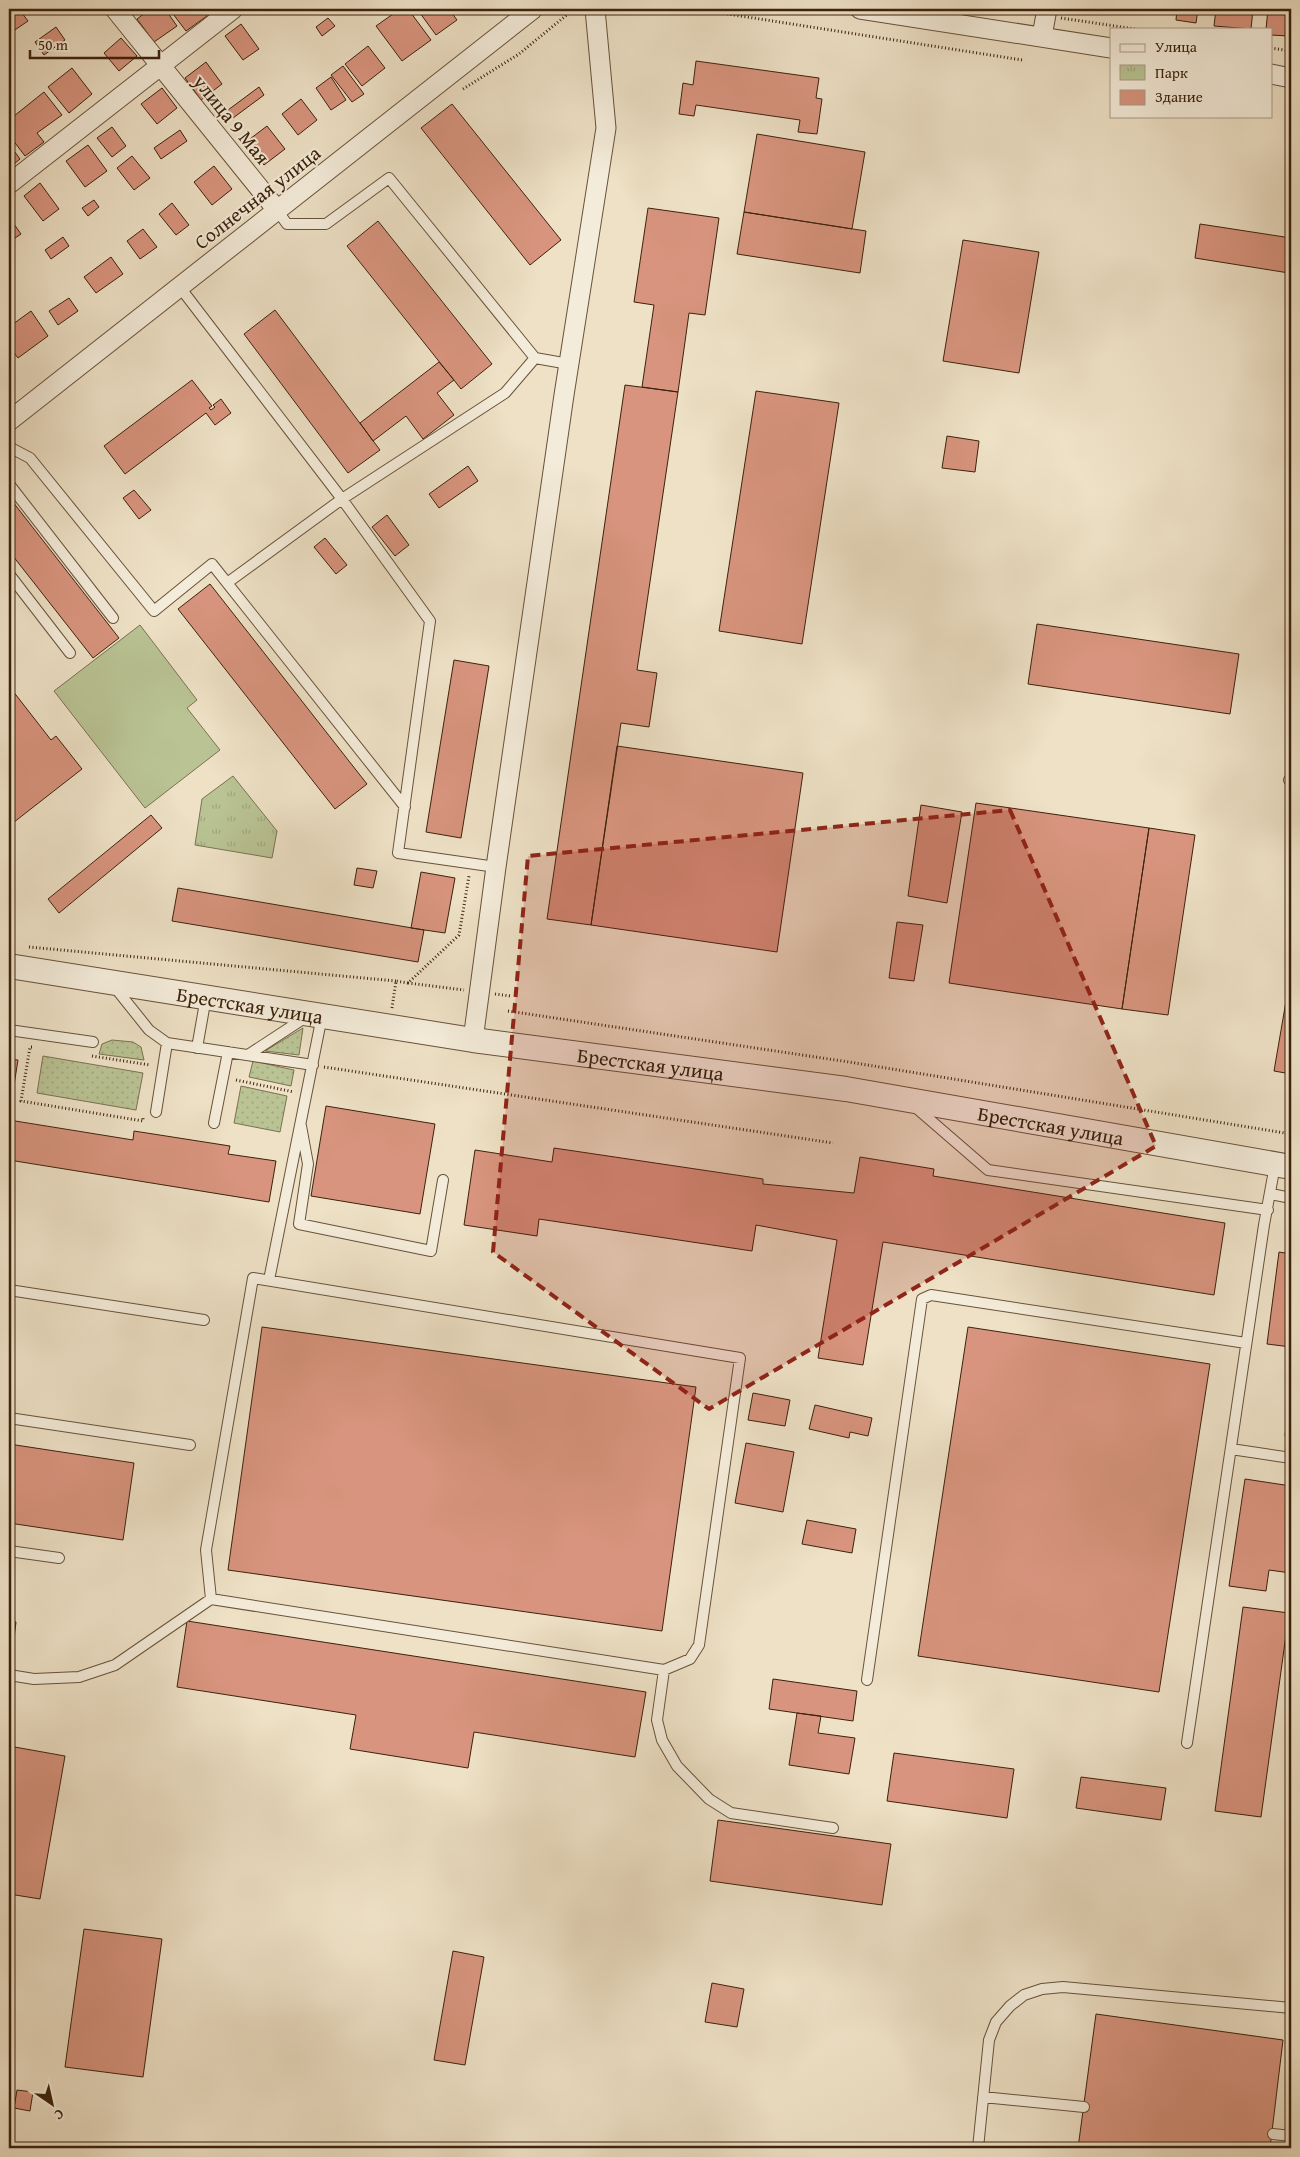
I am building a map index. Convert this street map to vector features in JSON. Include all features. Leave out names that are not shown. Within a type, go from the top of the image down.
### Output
[{"type":"street","name":"улица 9 Мая","points":[[115,9],[277,210]]},
{"type":"street","points":[[9,184],[233,9]]},
{"type":"street","name":"Солнечная улица","points":[[9,420],[533,9]]},
{"type":"street","points":[[473,1040],[496,867],[569,364],[606,128],[596,9]]},
{"type":"street","points":[[860,9],[1110,48]]},
{"type":"street","points":[[1042,36],[1046,12]]},
{"type":"street","points":[[1272,74],[1291,78]]},
{"type":"street","name":"Брестская улица","points":[[9,966],[473,1040],[846,1089],[1283,1166]]},
{"type":"lane","points":[[277,210],[287,224],[326,224],[389,178],[535,358],[569,364]]},
{"type":"lane","points":[[179,286],[342,499],[430,621],[398,853],[496,867]]},
{"type":"lane","points":[[227,583],[342,499],[505,393],[535,358]]},
{"type":"lane","points":[[9,447],[30,458],[154,610],[212,564],[405,807]]},
{"type":"lane","points":[[9,484],[113,618]]},
{"type":"lane","points":[[9,574],[70,653]]},
{"type":"lane","points":[[110,981],[149,1030],[167,1043],[313,1066]]},
{"type":"lane","points":[[198,1048],[206,996]]},
{"type":"lane","points":[[248,1056],[316,1014]]},
{"type":"lane","points":[[269,1280],[313,1066],[316,1014]]},
{"type":"lane","points":[[9,1030],[93,1042]]},
{"type":"lane","points":[[156,1112],[167,1043]]},
{"type":"lane","points":[[214,1123],[228,1052]]},
{"type":"lane","points":[[908,1100],[988,1170],[1268,1210]]},
{"type":"lane","points":[[301,1126],[308,1164],[299,1224],[431,1251],[443,1180]]},
{"type":"lane","points":[[1187,1743],[1264,1225],[1271,1194],[1283,1166]]},
{"type":"lane","points":[[1271,1194],[1291,1198]]},
{"type":"lane","points":[[9,1675],[34,1679],[79,1676],[115,1666],[211,1599],[664,1670],[690,1659],[699,1645],[740,1358],[253,1278],[206,1550],[211,1599]]},
{"type":"lane","points":[[9,1290],[204,1320]]},
{"type":"lane","points":[[867,1680],[922,1299],[931,1295],[1246,1343]]},
{"type":"lane","points":[[9,1418],[190,1445]]},
{"type":"lane","points":[[1230,1449],[1291,1458]]},
{"type":"lane","points":[[9,1551],[59,1558]]},
{"type":"lane","points":[[664,1670],[657,1720],[662,1740],[677,1766],[709,1799],[731,1813],[833,1828]]},
{"type":"lane","points":[[978,2148],[989,2040],[996,2022],[1010,2006],[1024,1995],[1042,1989],[1063,1987],[1291,2008]]},
{"type":"lane","points":[[983,2097],[1084,2107]]},
{"type":"lane","points":[[1273,2134],[1291,2136]]},
{"type":"path","points":[[696,9],[1022,60]]},
{"type":"path","points":[[1001,9],[1046,12],[1130,28]]},
{"type":"path","points":[[1272,48],[1291,51]]},
{"type":"path","points":[[408,983],[459,935],[471,863]]},
{"type":"path","points":[[28,947],[396,981],[510,996]]},
{"type":"path","points":[[392,1008],[396,981]]},
{"type":"path","points":[[508,1011],[859,1064],[1291,1134]]},
{"type":"path","points":[[39,1048],[30,1047],[21,1102],[143,1121],[144,1112]]},
{"type":"path","points":[[86,1055],[163,1067]]},
{"type":"path","points":[[150,1075],[152,1066]]},
{"type":"path","points":[[313,1066],[833,1143]]},
{"type":"path","points":[[223,1077],[308,1094]]},
{"type":"highlighted area","points":[[1010,810],[1156,1146],[709,1409],[493,1252],[528,856]]},
{"type":"green space","points":[[140,625],[197,700],[187,708],[220,750],[145,808],[54,691]]},
{"type":"green space","points":[[233,776],[277,831],[272,858],[195,845],[202,799]]},
{"type":"green space","points":[[303,1028],[299,1055],[265,1051]]},
{"type":"green space","points":[[112,1040],[133,1042],[141,1047],[144,1060],[99,1054],[102,1044]]},
{"type":"green space","points":[[43,1056],[143,1073],[136,1110],[37,1093]]},
{"type":"green space","points":[[253,1061],[294,1070],[291,1086],[249,1077]]},
{"type":"green space","points":[[241,1086],[287,1096],[280,1132],[234,1123]]},
{"type":"building","points":[[9,9],[19,9],[28,21],[9,34]]},
{"type":"building","points":[[150,9],[165,9],[177,26],[154,42],[137,19]]},
{"type":"building","points":[[202,9],[207,16],[186,31],[170,10]]},
{"type":"building","points":[[400,9],[408,9],[431,40],[402,61],[376,26]]},
{"type":"building","points":[[417,9],[449,9],[457,20],[436,35]]},
{"type":"building","points":[[1112,9],[1134,9],[1133,12]]},
{"type":"building","points":[[1177,9],[1198,9],[1196,23],[1176,20]]},
{"type":"building","points":[[1216,9],[1253,9],[1251,28],[1214,26]]},
{"type":"building","points":[[1268,9],[1291,9],[1288,36],[1272,35],[1272,28],[1266,28]]},
{"type":"building","points":[[328,18],[335,26],[322,36],[316,27]]},
{"type":"building","points":[[241,24],[259,49],[243,60],[225,36]]},
{"type":"building","points":[[56,27],[65,40],[44,55],[35,42]]},
{"type":"building","points":[[121,38],[137,56],[119,71],[104,53]]},
{"type":"building","points":[[368,46],[385,68],[362,86],[345,64]]},
{"type":"building","points":[[696,61],[819,78],[816,98],[822,99],[817,134],[798,132],[800,120],[696,105],[694,116],[679,114],[683,83],[693,85]]},
{"type":"building","points":[[206,62],[222,84],[201,100],[185,78]]},
{"type":"building","points":[[343,66],[364,94],[352,102],[331,75]]},
{"type":"building","points":[[72,68],[92,94],[69,113],[48,87]]},
{"type":"building","points":[[331,77],[346,100],[331,110],[316,88]]},
{"type":"building","points":[[259,87],[264,95],[233,118],[228,110]]},
{"type":"building","points":[[162,88],[177,108],[157,124],[141,104]]},
{"type":"building","points":[[44,92],[62,115],[37,133],[44,142],[25,156],[9,135],[9,120]]},
{"type":"building","points":[[301,99],[317,120],[298,135],[282,114]]},
{"type":"building","points":[[452,104],[561,240],[530,265],[421,128]]},
{"type":"building","points":[[267,126],[285,149],[264,165],[246,142]]},
{"type":"building","points":[[112,127],[126,146],[112,157],[97,138]]},
{"type":"building","points":[[180,130],[187,141],[161,159],[154,148]]},
{"type":"building","points":[[757,134],[865,152],[852,229],[744,212]]},
{"type":"building","points":[[9,144],[20,159],[9,168]]},
{"type":"building","points":[[88,145],[107,171],[85,187],[66,161]]},
{"type":"building","points":[[132,156],[150,178],[134,190],[117,168]]},
{"type":"building","points":[[214,166],[232,189],[212,205],[194,182]]},
{"type":"building","points":[[40,183],[59,209],[43,221],[24,196]]},
{"type":"building","points":[[94,200],[99,207],[88,216],[82,208]]},
{"type":"building","points":[[172,203],[189,225],[176,235],[159,214]]},
{"type":"building","points":[[648,208],[719,218],[705,315],[689,313],[678,392],[642,387],[654,305],[634,302]]},
{"type":"building","points":[[744,212],[866,231],[860,273],[737,254]]},
{"type":"building","points":[[9,217],[21,234],[9,242]]},
{"type":"building","points":[[378,221],[492,364],[461,389],[347,246]]},
{"type":"building","points":[[1200,224],[1291,238],[1289,273],[1195,258]]},
{"type":"building","points":[[143,229],[157,247],[140,259],[127,241]]},
{"type":"building","points":[[63,237],[69,246],[51,259],[45,250]]},
{"type":"building","points":[[963,240],[1039,252],[1019,373],[943,361]]},
{"type":"building","points":[[111,257],[123,274],[96,293],[84,277]]},
{"type":"building","points":[[69,298],[78,311],[58,325],[49,311]]},
{"type":"building","points":[[275,310],[380,450],[348,473],[244,334]]},
{"type":"building","points":[[31,311],[48,336],[18,358],[9,346],[9,327]]},
{"type":"building","points":[[439,362],[454,380],[437,393],[454,415],[423,439],[406,416],[373,441],[360,423]]},
{"type":"building","points":[[192,380],[212,406],[209,408],[211,410],[215,407],[213,405],[221,399],[231,413],[215,425],[206,413],[125,474],[104,446]]},
{"type":"building","points":[[625,385],[678,392],[637,670],[657,673],[649,727],[621,723],[591,925],[547,919]]},
{"type":"building","points":[[756,391],[839,403],[802,644],[719,631]]},
{"type":"building","points":[[947,436],[979,441],[975,472],[942,468]]},
{"type":"building","points":[[468,466],[478,481],[439,508],[429,494]]},
{"type":"building","points":[[134,490],[151,510],[139,519],[123,498]]},
{"type":"building","points":[[9,497],[119,638],[93,658],[9,551]]},
{"type":"building","points":[[387,515],[409,545],[395,556],[372,527]]},
{"type":"building","points":[[325,538],[347,565],[336,574],[314,547]]},
{"type":"building","points":[[210,584],[367,784],[335,809],[178,609]]},
{"type":"building","points":[[1037,624],[1239,654],[1230,714],[1028,684]]},
{"type":"building","points":[[454,660],[489,666],[461,838],[426,832]]},
{"type":"building","points":[[9,686],[51,740],[56,736],[82,769],[9,826]]},
{"type":"building","points":[[617,746],[803,773],[777,952],[591,925]]},
{"type":"building","points":[[976,803],[1149,828],[1122,1009],[949,983]]},
{"type":"building","points":[[921,805],[962,812],[947,903],[908,896]]},
{"type":"building","points":[[151,815],[162,828],[59,913],[48,899]]},
{"type":"building","points":[[1149,828],[1195,835],[1168,1015],[1122,1009]]},
{"type":"building","points":[[357,868],[377,871],[373,888],[354,885]]},
{"type":"building","points":[[421,872],[455,878],[445,933],[411,928]]},
{"type":"building","points":[[178,888],[424,930],[418,962],[172,921]]},
{"type":"building","points":[[897,922],[923,925],[914,981],[889,978]]},
{"type":"building","points":[[1291,978],[1291,1074],[1274,1071]]},
{"type":"building","points":[[9,1059],[18,1060],[9,1117]]},
{"type":"building","points":[[326,1106],[435,1124],[420,1214],[311,1196]]},
{"type":"building","points":[[9,1120],[133,1140],[134,1131],[230,1146],[228,1154],[276,1161],[269,1202],[9,1160]]},
{"type":"building","points":[[554,1148],[763,1179],[763,1184],[854,1193],[860,1157],[934,1169],[933,1176],[1225,1223],[1214,1295],[883,1242],[863,1365],[818,1358],[837,1240],[756,1225],[752,1251],[539,1219],[537,1236],[464,1225],[475,1150],[552,1162]]},
{"type":"building","points":[[1279,1252],[1291,1254],[1291,1347],[1267,1344]]},
{"type":"building","points":[[262,1327],[696,1387],[662,1631],[228,1570]]},
{"type":"building","points":[[968,1327],[1210,1364],[1159,1692],[918,1656]]},
{"type":"building","points":[[1291,1385],[1291,1436],[1285,1436]]},
{"type":"building","points":[[753,1393],[790,1400],[785,1426],[748,1420]]},
{"type":"building","points":[[815,1405],[872,1418],[868,1436],[850,1432],[849,1438],[809,1429]]},
{"type":"building","points":[[746,1443],[794,1452],[783,1512],[735,1503]]},
{"type":"building","points":[[9,1444],[134,1463],[123,1540],[9,1523]]},
{"type":"building","points":[[1245,1479],[1291,1486],[1291,1573],[1269,1570],[1266,1591],[1229,1586]]},
{"type":"building","points":[[807,1520],[856,1529],[852,1553],[802,1544]]},
{"type":"building","points":[[1243,1607],[1289,1613],[1261,1817],[1215,1811]]},
{"type":"building","points":[[9,1621],[16,1622],[14,1638],[9,1637]]},
{"type":"building","points":[[187,1621],[646,1692],[635,1757],[474,1732],[468,1768],[350,1749],[356,1715],[177,1687]]},
{"type":"building","points":[[773,1679],[857,1691],[853,1721],[769,1709]]},
{"type":"building","points":[[797,1713],[821,1716],[818,1733],[855,1738],[849,1774],[789,1765]]},
{"type":"building","points":[[9,1746],[65,1756],[40,1899],[9,1894]]},
{"type":"building","points":[[894,1753],[1014,1769],[1007,1818],[887,1801]]},
{"type":"building","points":[[1081,1777],[1166,1788],[1161,1820],[1076,1808]]},
{"type":"building","points":[[718,1820],[891,1844],[882,1905],[710,1881]]},
{"type":"building","points":[[84,1929],[162,1939],[143,2077],[65,2067]]},
{"type":"building","points":[[453,1951],[484,1957],[465,2065],[434,2060]]},
{"type":"building","points":[[712,1983],[744,1989],[737,2027],[705,2022]]},
{"type":"building","points":[[1096,2014],[1283,2040],[1270,2148],[1078,2148]]},
{"type":"building","points":[[17,2090],[33,2092],[30,2111],[14,2108]]}]
